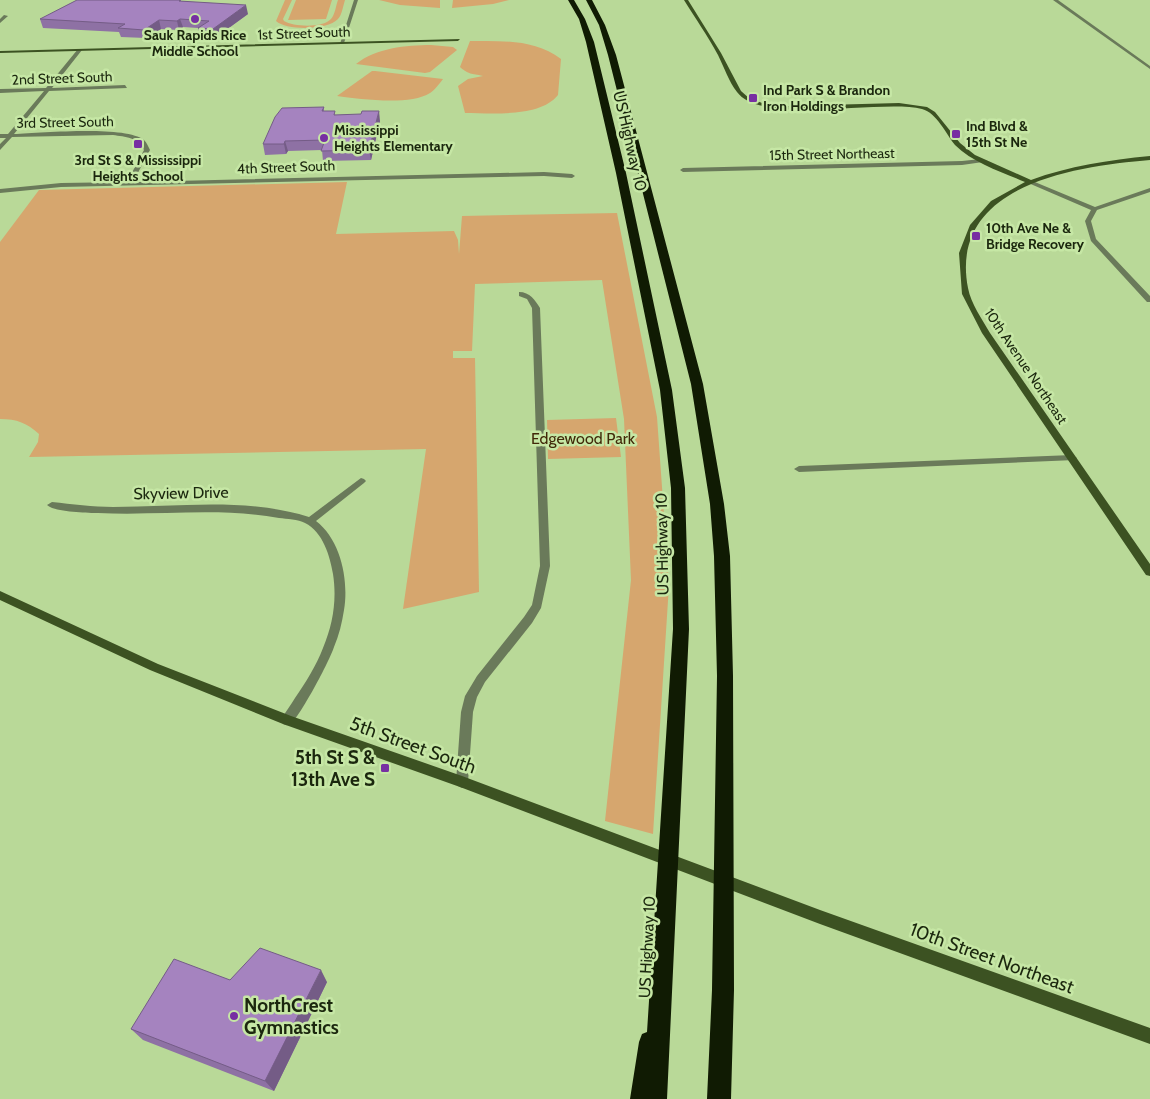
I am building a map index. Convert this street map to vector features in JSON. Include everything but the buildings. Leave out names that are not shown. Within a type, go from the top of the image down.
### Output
[{"type":"highway","name":"US Highway 10","points":[[572,0],[582,19],[590,42],[621,173],[666,390],[678,488],[681,629],[656,1099]]},
{"type":"highway","name":"US Highway 10","points":[[589,0],[606,35],[620,84],[697,384],[717,504],[722,556],[724,622],[723,990]]},
{"type":"highway","points":[[642,1099],[665,941]]},
{"type":"highway","points":[[719,1099],[723,990]]},
{"type":"highway","points":[[723,990],[727,1099]]},
{"type":"street","points":[[342,43],[356,0]]},
{"type":"street","points":[[686,0],[719,53],[739,92],[748,100],[765,106],[788,108],[899,105],[925,108],[933,113],[964,149],[981,161],[1095,209]]},
{"type":"street","points":[[1055,0],[1150,68]]},
{"type":"street","points":[[0,22],[6,16]]},
{"type":"street","name":"1st Street South","points":[[0,52],[458,40]]},
{"type":"street","points":[[0,148],[80,50]]},
{"type":"street","name":"2nd Street South","points":[[0,91],[125,87]]},
{"type":"street","name":"3rd Street South","points":[[0,136],[101,133],[130,136],[144,143],[147,150],[129,183]]},
{"type":"street","name":"10th Avenue Northeast","points":[[1150,158],[1094,164],[1028,181],[997,199],[970,231],[964,248],[962,276],[970,305],[986,333],[1150,572]]},
{"type":"street","name":"15th Street Northeast","points":[[683,170],[981,161]]},
{"type":"street","name":"4th Street South","points":[[0,191],[45,186],[129,183],[544,174],[572,176]]},
{"type":"street","points":[[1150,190],[1095,209],[1088,221],[1094,240],[1150,300]]},
{"type":"street","points":[[462,782],[466,712],[471,696],[481,679],[528,620],[537,605],[543,583],[545,556],[536,308],[530,298],[522,294]]},
{"type":"street","points":[[800,469],[1072,458]]},
{"type":"street","points":[[287,720],[314,680],[327,651],[334,632],[340,595],[339,576],[333,554],[320,530],[310,521],[361,481]]},
{"type":"street","name":"Skyview Drive","points":[[52,505],[97,510],[242,509],[273,512],[310,521]]},
{"type":"street","name":"5th Street South","points":[[0,595],[154,667],[287,720],[462,782],[820,917]]},
{"type":"street","name":"10th Street Northeast","points":[[820,917],[1150,1036]]},
{"type":"green space","points":[[285,0],[292,0],[283,19],[284,21],[308,26],[327,22],[334,15],[338,0],[345,0],[338,19],[333,23],[317,27],[298,28],[276,21]]},
{"type":"green space","points":[[296,0],[332,0],[326,19],[288,20]]},
{"type":"green space","points":[[379,0],[440,0],[440,8],[400,5]]},
{"type":"green space","points":[[453,0],[509,0],[493,4],[452,8]]},
{"type":"green space","points":[[470,41],[517,42],[551,52],[561,59],[558,95],[540,108],[528,111],[514,113],[465,113],[458,86],[468,79],[483,76],[468,73],[460,67]]},
{"type":"green space","points":[[431,45],[453,47],[457,50],[430,72],[425,73],[356,64],[373,54],[392,48]]},
{"type":"green space","points":[[372,71],[443,79],[430,93],[410,99],[358,99],[337,96]]},
{"type":"green space","points":[[347,182],[336,234],[454,231],[458,240],[459,254],[462,216],[617,213],[657,417],[669,585],[653,834],[605,821],[631,580],[624,419],[602,280],[475,284],[472,351],[453,351],[453,358],[475,358],[479,592],[403,609],[426,449],[29,457],[38,442],[39,434],[21,422],[0,419],[0,242],[39,190]]},
{"type":"green space","name":"Edgewood Park","points":[[616,418],[621,457],[548,459],[547,420]]},
{"type":"place","name":"Sauk Rapids Rice Middle School","points":[[195,19]]},
{"type":"place","name":"Ind Park S & Brandon Iron Holdings","points":[[753,98]]},
{"type":"place","name":"Ind Blvd & 15th St Ne","points":[[956,134]]},
{"type":"place","name":"Mississippi Heights Elementary","points":[[324,138]]},
{"type":"place","name":"3rd St S & Mississippi Heights School","points":[[138,144]]},
{"type":"place","name":"10th Ave Ne & Bridge Recovery","points":[[976,236]]},
{"type":"place","name":"5th St S & 13th Ave S","points":[[385,768]]},
{"type":"place","name":"NorthCrest Gymnastics","points":[[234,1016]]}]
